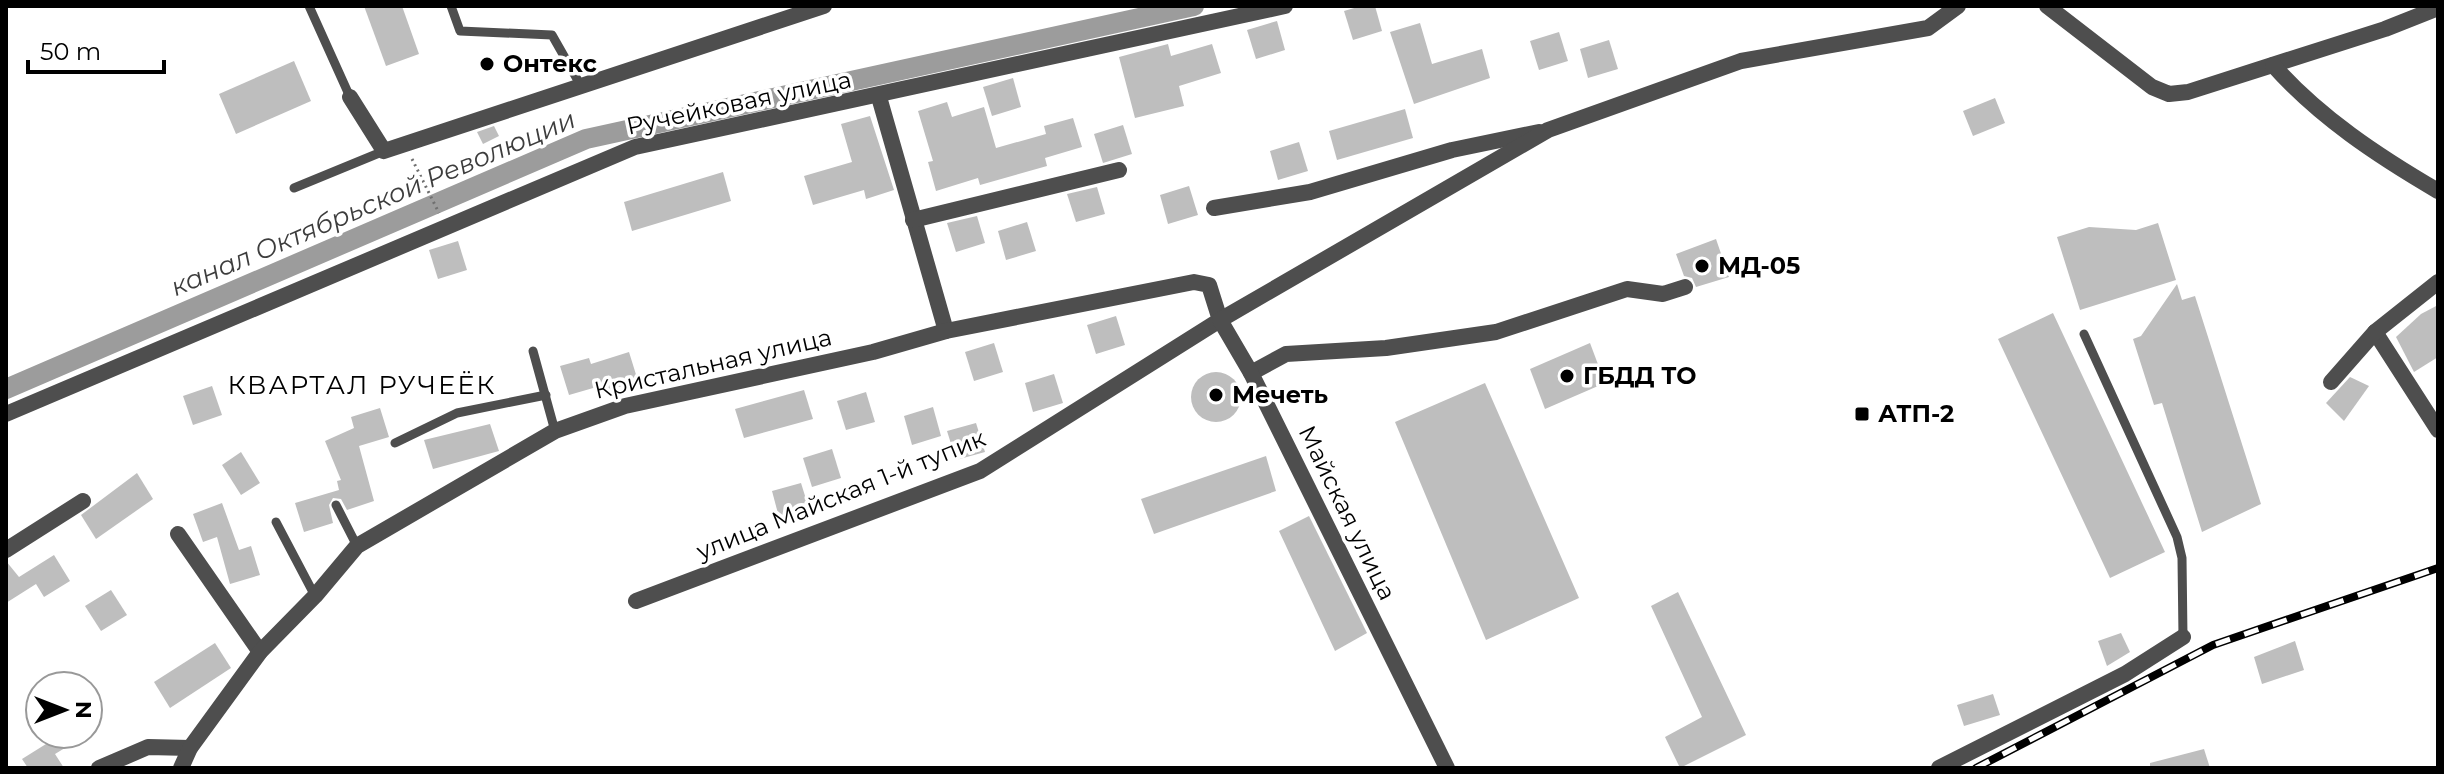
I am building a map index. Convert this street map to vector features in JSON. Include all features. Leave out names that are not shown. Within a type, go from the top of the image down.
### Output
[{"type":"street","points":[[350,97],[384,151],[824,6]]},
{"type":"street","name":"Ручейковая улица","points":[[6,414],[635,147],[879,97],[1285,6]]},
{"type":"street","points":[[1214,208],[1310,192],[1479,143],[1548,130],[1741,61],[1928,28],[1958,6]]},
{"type":"street","points":[[2047,6],[2152,87],[2169,94],[2188,92],[2273,65],[2385,29],[2438,8]]},
{"type":"street","points":[[2273,65],[2294,89],[2342,129],[2438,191]]},
{"type":"street","points":[[879,97],[946,331]]},
{"type":"street","points":[[1220,320],[1548,130]]},
{"type":"street","points":[[913,220],[1119,170]]},
{"type":"street","name":"Кристальная улица","points":[[181,768],[190,748],[260,652],[315,596],[357,546],[555,431],[625,406],[873,352],[946,331],[1194,282],[1209,285],[1220,320]]},
{"type":"street","points":[[2331,382],[2375,332],[2438,282]]},
{"type":"street","points":[[1251,373],[1286,354],[1386,348],[1496,332],[1627,289],[1663,294],[1685,287]]},
{"type":"street","name":"Майская улица","points":[[1220,320],[1251,373],[1447,768]]},
{"type":"street","name":"улица Майская 1-й тупик","points":[[636,601],[980,471],[1220,320]]},
{"type":"street","points":[[2375,332],[2438,430]]},
{"type":"street","points":[[6,550],[83,501]]},
{"type":"street","points":[[178,534],[260,652]]},
{"type":"street","points":[[1939,768],[2125,674],[2183,637]]},
{"type":"street","points":[[99,768],[148,747],[190,748]]},
{"type":"lane","points":[[309,6],[350,97]]},
{"type":"lane","points":[[451,6],[460,31],[552,35],[581,86]]},
{"type":"lane","points":[[294,188],[384,151]]},
{"type":"lane","points":[[2084,334],[2177,537],[2182,558],[2183,637]]},
{"type":"lane","points":[[533,351],[555,431]]},
{"type":"lane","points":[[395,443],[457,413],[546,395]]},
{"type":"lane","points":[[336,505],[357,546]]},
{"type":"lane","points":[[276,522],[315,596]]},
{"type":"path","points":[[404,144],[437,210]]},
{"type":"building","points":[[364,6],[402,6],[419,54],[386,66]]},
{"type":"building","points":[[1375,6],[1382,31],[1353,40],[1344,11]]},
{"type":"building","points":[[1277,21],[1285,50],[1256,59],[1247,30]]},
{"type":"building","points":[[1420,23],[1432,64],[1482,49],[1490,78],[1414,104],[1390,32]]},
{"type":"building","points":[[1559,32],[1568,61],[1539,70],[1530,41]]},
{"type":"building","points":[[1609,40],[1618,69],[1588,78],[1580,49]]},
{"type":"building","points":[[1168,44],[1171,56],[1212,44],[1221,73],[1179,86],[1184,106],[1135,118],[1119,57]]},
{"type":"building","points":[[294,61],[311,101],[236,134],[219,94]]},
{"type":"building","points":[[1013,78],[1021,107],[992,116],[983,87]]},
{"type":"building","points":[[1995,98],[2005,123],[1973,136],[1963,111]]},
{"type":"building","points":[[947,102],[952,117],[984,107],[996,148],[1046,134],[1044,126],[1073,118],[1082,147],[1045,158],[1047,166],[980,185],[978,178],[936,191],[928,162],[933,161],[918,111]]},
{"type":"building","points":[[1405,109],[1413,138],[1337,160],[1329,131]]},
{"type":"building","points":[[870,116],[894,190],[866,199],[864,190],[813,205],[804,176],[852,162],[841,124]]},
{"type":"building","points":[[1123,125],[1132,154],[1103,163],[1094,134]]},
{"type":"building","points":[[494,126],[499,136],[483,144],[477,132]]},
{"type":"building","points":[[1299,142],[1308,171],[1278,180],[1270,151]]},
{"type":"building","points":[[723,172],[731,201],[632,231],[624,202]]},
{"type":"building","points":[[1189,186],[1198,215],[1168,224],[1160,195]]},
{"type":"building","points":[[1097,187],[1105,214],[1076,222],[1067,194]]},
{"type":"building","points":[[977,216],[985,243],[956,252],[947,223]]},
{"type":"building","points":[[1027,222],[1036,251],[1006,260],[998,231]]},
{"type":"building","points":[[2158,223],[2176,280],[2080,310],[2057,237],[2089,227],[2136,230]]},
{"type":"building","name":"МД-05","points":[[1716,239],[1729,277],[1696,287],[1692,278],[1684,276],[1676,254]]},
{"type":"building","points":[[458,241],[467,270],[438,279],[429,250]]},
{"type":"building","points":[[2177,284],[2182,300],[2195,296],[2261,504],[2202,532],[2162,403],[2154,405],[2133,339],[2141,336]]},
{"type":"building","points":[[2438,305],[2438,357],[2414,372],[2396,337],[2421,314]]},
{"type":"building","points":[[2053,313],[2165,552],[2110,578],[1998,339]]},
{"type":"building","points":[[1116,316],[1125,345],[1096,354],[1087,325]]},
{"type":"building","points":[[994,343],[1003,372],[974,381],[965,352]]},
{"type":"building","name":"ГБДД ТО","points":[[1590,343],[1605,383],[1545,409],[1530,369]]},
{"type":"building","points":[[629,352],[638,381],[609,390],[607,384],[569,395],[560,366],[589,358],[591,364]]},
{"type":"building","name":"Мечеть","points":[[1216,372],[1234,379],[1241,397],[1234,415],[1216,422],[1198,415],[1191,397],[1198,379]]},
{"type":"building","points":[[1054,374],[1063,403],[1033,412],[1025,383]]},
{"type":"building","points":[[2350,377],[2369,386],[2344,421],[2326,403]]},
{"type":"building","points":[[1485,383],[1579,598],[1486,640],[1395,422]]},
{"type":"building","points":[[212,386],[222,415],[193,425],[183,396]]},
{"type":"building","points":[[804,390],[813,419],[744,438],[735,409]]},
{"type":"building","points":[[866,392],[875,422],[846,430],[837,401]]},
{"type":"building","points":[[933,407],[941,436],[912,445],[904,416]]},
{"type":"building","points":[[380,408],[389,437],[359,446],[374,501],[347,510],[341,499],[333,498],[329,505],[333,523],[304,532],[295,503],[339,490],[337,481],[341,480],[325,441],[354,428],[351,417]]},
{"type":"building","points":[[976,423],[985,452],[956,460],[947,431]]},
{"type":"building","points":[[490,424],[499,451],[433,469],[424,440]]},
{"type":"building","points":[[832,449],[841,478],[812,487],[803,458]]},
{"type":"building","points":[[241,452],[260,483],[241,495],[222,465]]},
{"type":"building","points":[[1266,456],[1276,491],[1154,534],[1141,499]]},
{"type":"building","points":[[137,473],[153,499],[96,539],[81,515]]},
{"type":"building","points":[[801,483],[810,512],[780,521],[772,491]]},
{"type":"building","points":[[222,503],[239,550],[251,546],[260,575],[230,584],[217,537],[203,542],[193,514]]},
{"type":"building","points":[[1309,516],[1367,633],[1335,651],[1279,531]]},
{"type":"building","points":[[54,555],[70,581],[44,597],[36,584],[6,603],[6,561],[19,577]]},
{"type":"building","points":[[111,590],[127,615],[101,631],[85,606]]},
{"type":"building","points":[[1678,592],[1746,735],[1680,768],[1665,737],[1702,717],[1651,606]]},
{"type":"building","points":[[2121,633],[2130,652],[2107,666],[2098,641]]},
{"type":"building","points":[[2295,641],[2304,670],[2262,684],[2254,657]]},
{"type":"building","points":[[215,643],[231,668],[170,708],[154,682]]},
{"type":"building","points":[[1993,694],[2000,715],[1964,726],[1957,705]]},
{"type":"building","points":[[2204,749],[2210,768],[2150,768],[2150,763]]},
{"type":"building","points":[[36,750],[62,750],[55,754],[64,768],[28,768],[22,759]]},
{"type":"waterway","name":"канал Октябрьской Революции","points":[[6,389],[586,139],[1194,6]]},
{"type":"railway","points":[[1976,768],[2213,645],[2438,568]]},
{"type":"place","name":"Онтекс","points":[[487,64]]},
{"type":"place","name":"МД-05","points":[[1702,266]]},
{"type":"place","name":"ГБДД ТО","points":[[1567,376]]},
{"type":"place","name":"Мечеть","points":[[1216,395]]},
{"type":"place","name":"АТП-2","points":[[1862,414]]},
{"type":"district","name":"КВАРТАЛ РУЧЕЁК","points":[[362,385]]}]
